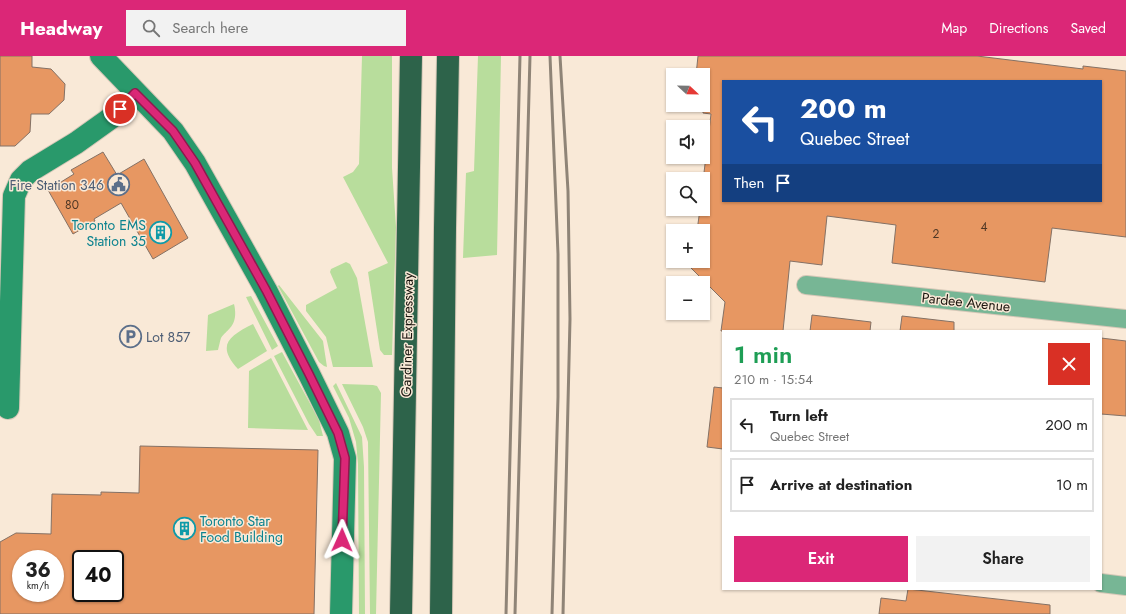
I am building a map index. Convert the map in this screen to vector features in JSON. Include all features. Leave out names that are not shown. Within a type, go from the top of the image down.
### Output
[{"type":"highway","name":"Gardiner Expressway","points":[[401,614],[411,56]]},
{"type":"highway","points":[[442,614],[448,56]]},
{"type":"street","points":[[101,56],[173,131],[195,163],[266,290],[338,433],[345,458],[341,614]]},
{"type":"street","points":[[8,408],[13,220],[14,196],[16,190],[21,180],[30,171],[76,143],[111,118],[135,93]]},
{"type":"street","name":"Pardee Avenue","points":[[806,285],[1126,319]]},
{"type":"street","points":[[1102,583],[1126,586]]},
{"type":"green space","points":[[362,56],[392,56],[392,168],[396,227],[392,355],[384,355],[380,350],[368,272],[388,263],[343,177],[353,172],[359,164]]},
{"type":"green space","points":[[478,56],[501,56],[497,255],[463,258],[466,173],[474,171]]},
{"type":"green space","points":[[346,262],[350,264],[357,278],[373,367],[333,367],[326,337],[306,311],[306,305],[337,288],[330,272],[331,269]]},
{"type":"green space","points":[[279,285],[323,341],[327,367],[319,362],[278,286]]},
{"type":"green space","points":[[251,296],[278,346],[272,350],[246,297]]},
{"type":"green space","points":[[234,304],[235,314],[232,326],[221,338],[218,350],[206,351],[208,315]]},
{"type":"green space","points":[[253,324],[267,351],[238,369],[231,361],[228,354],[228,342],[237,333]]},
{"type":"green space","points":[[282,352],[319,420],[323,436],[317,436],[309,424],[274,356]]},
{"type":"green space","points":[[271,358],[308,430],[248,428],[249,371]]},
{"type":"green space","points":[[336,383],[362,437],[364,467],[365,614],[359,614],[358,464],[356,442],[349,418],[333,386]]},
{"type":"green space","points":[[342,384],[373,385],[377,386],[381,393],[376,614],[370,614],[368,442],[363,427]]},
{"type":"building","points":[[0,56],[32,56],[32,67],[51,69],[65,84],[64,100],[49,114],[31,114],[30,132],[15,146],[0,146]]},
{"type":"building","points":[[698,56],[977,56],[1083,69],[1083,66],[1126,71],[1126,237],[1052,228],[1045,282],[892,263],[896,225],[827,216],[822,265],[790,261],[783,330],[721,331],[725,302],[710,287],[710,276],[699,276],[691,268],[710,268],[710,224],[698,224],[699,216],[710,216],[710,172],[704,172],[705,164],[710,164],[711,114],[703,113],[710,112],[710,68],[697,68]]},
{"type":"building","points":[[103,152],[117,175],[144,159],[188,238],[153,259],[121,203],[94,219],[95,221],[73,234],[48,190],[74,174],[71,170]]},
{"type":"building","points":[[812,315],[871,322],[870,330],[810,330]]},
{"type":"building","points":[[902,316],[954,322],[954,330],[900,330]]},
{"type":"building","points":[[1102,338],[1126,341],[1126,416],[1102,414]]},
{"type":"building","points":[[714,387],[722,388],[722,449],[707,447]]},
{"type":"building","name":"Toronto Star Food Building","points":[[140,446],[318,450],[314,614],[0,614],[0,542],[16,533],[51,534],[52,494],[101,495],[101,492],[139,493]]},
{"type":"building","points":[[908,590],[917,590],[1050,605],[1050,614],[879,614],[881,598],[906,601]]},
{"type":"railway","points":[[506,614],[520,56]]},
{"type":"railway","points":[[515,614],[530,56]]},
{"type":"railway","points":[[550,56],[558,254],[558,397],[552,614]]},
{"type":"railway","points":[[560,56],[568,191],[570,319],[563,614]]},
{"type":"place","name":"Fire Station 346","points":[[119,185]]},
{"type":"place","name":"Toronto EMS Station 35","points":[[161,233]]},
{"type":"place","name":"Lot 857","points":[[130,337]]},
{"type":"place","name":"Toronto Star Food Building","points":[[184,529]]},
{"type":"route","points":[[120,109],[135,93],[173,131],[195,163],[266,290],[338,433],[345,458],[342,540]]}]
